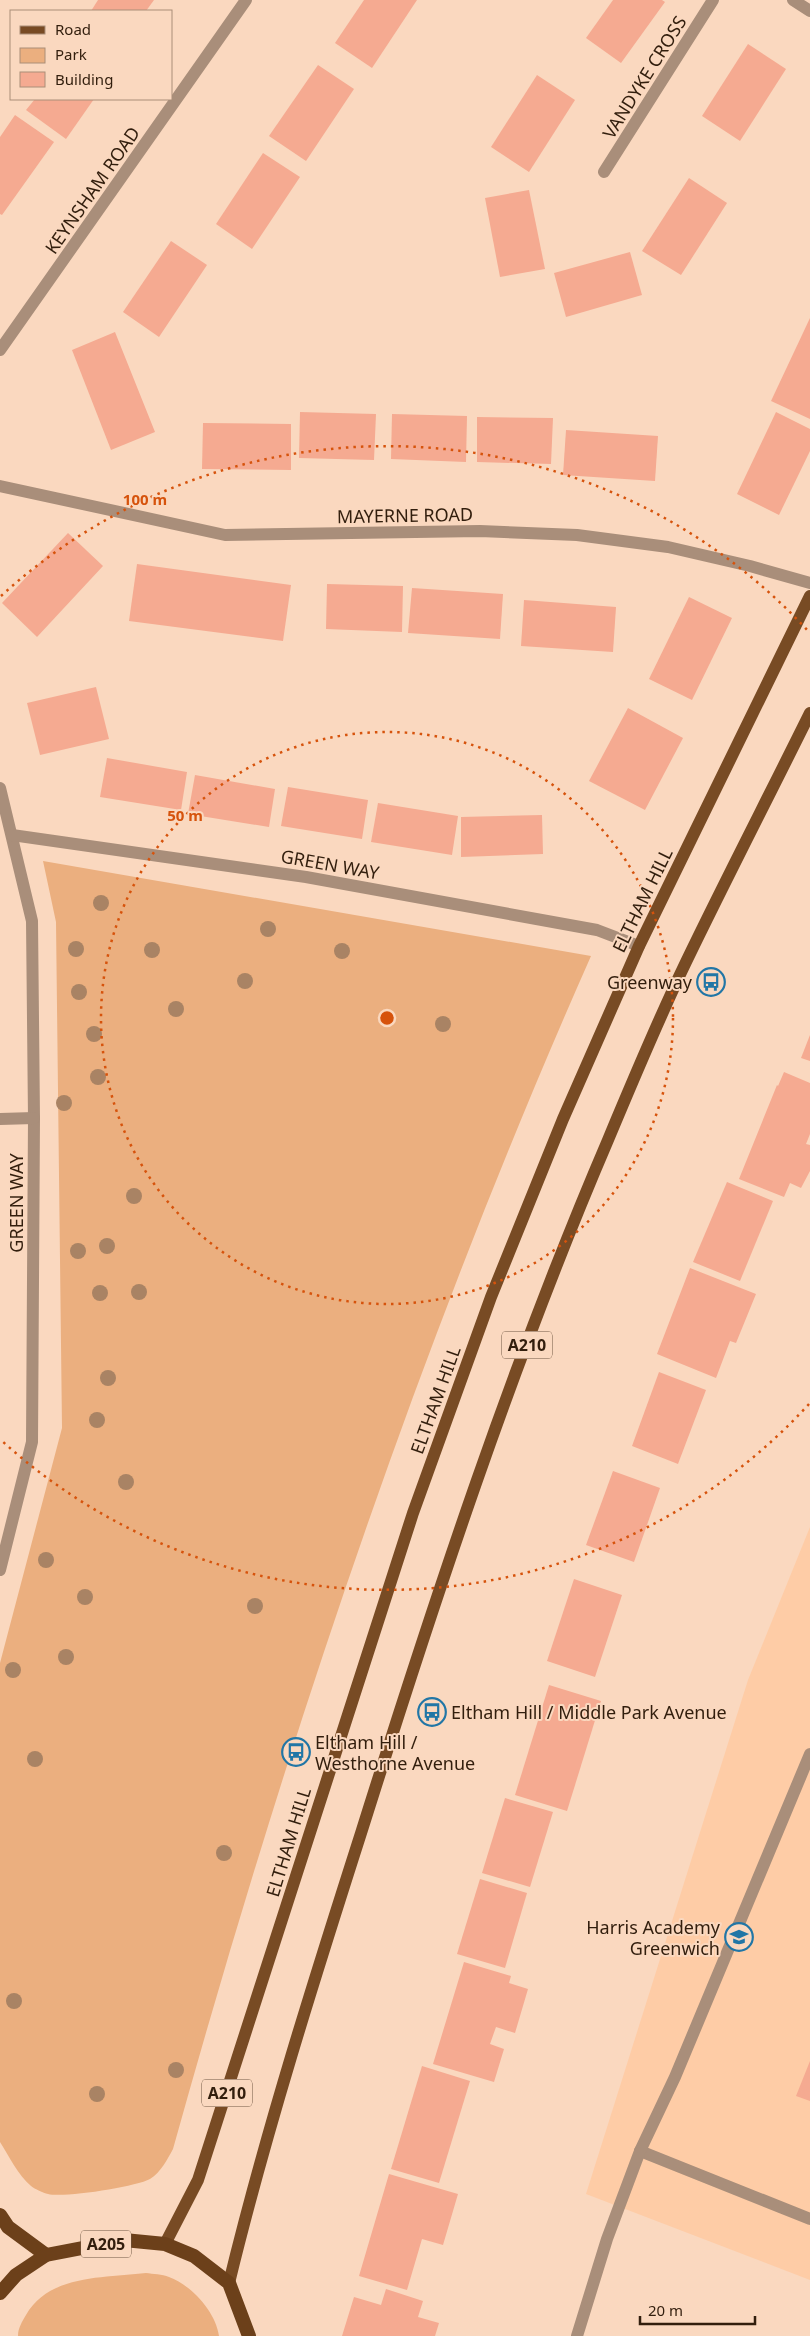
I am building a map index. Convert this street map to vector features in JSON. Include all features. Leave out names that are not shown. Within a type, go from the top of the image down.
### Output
[{"type":"highway","points":[[0,2215],[8,2227],[46,2255]]},
{"type":"highway","name":"A205","points":[[0,2293],[16,2275],[46,2255],[124,2240],[165,2244],[194,2256],[229,2283]]},
{"type":"highway","points":[[229,2283],[249,2336]]},
{"type":"main road","name":"ELTHAM HILL","points":[[165,2244],[198,2180],[413,1513],[491,1297],[564,1119],[639,946],[810,596]]},
{"type":"main road","name":"A210","points":[[229,2283],[244,2220],[308,2001],[387,1750],[463,1522],[540,1308],[606,1142],[684,966],[810,713]]},
{"type":"street","name":"KEYNSHAM ROAD","points":[[0,350],[246,0]]},
{"type":"street","name":"VANDYKE CROSS","points":[[604,172],[713,0]]},
{"type":"street","points":[[793,0],[810,11]]},
{"type":"street","name":"MAYERNE ROAD","points":[[0,486],[225,534],[480,531],[577,535],[668,547],[750,566],[810,583]]},
{"type":"street","name":"GREEN WAY","points":[[0,788],[32,922],[34,1118],[32,1442],[0,1570]]},
{"type":"street","name":"GREEN WAY","points":[[12,835],[306,877],[598,930],[639,946]]},
{"type":"street","points":[[0,1118],[34,1118]]},
{"type":"street","points":[[577,2336],[607,2239],[640,2151],[675,2077],[810,1754]]},
{"type":"street","points":[[640,2151],[810,2219]]},
{"type":"shaded area","name":"Harris Academy Greenwich","points":[[810,1527],[810,2280],[586,2194],[748,1680]]},
{"type":"green space","points":[[43,861],[591,956],[469,1248],[413,1396],[360,1545],[262,1846],[216,1997],[173,2149],[161,2169],[150,2179],[115,2188],[56,2195],[37,2190],[26,2182],[0,2142],[0,1663],[62,1428],[56,922]]},
{"type":"green space","points":[[146,2273],[169,2277],[186,2286],[208,2309],[217,2327],[219,2336],[18,2336],[19,2328],[26,2315],[36,2302],[49,2292],[80,2280]]},
{"type":"building","points":[[98,0],[154,0],[147,10],[92,10]]},
{"type":"building","points":[[364,0],[417,0],[372,68],[335,43]]},
{"type":"building","points":[[613,0],[662,0],[665,2],[621,63],[586,38]]},
{"type":"building","points":[[748,44],[786,69],[740,141],[702,116]]},
{"type":"building","points":[[318,65],[354,89],[306,161],[269,136]]},
{"type":"building","points":[[537,75],[575,100],[529,172],[491,147]]},
{"type":"building","points":[[34,100],[93,100],[66,139],[26,110]]},
{"type":"building","points":[[15,115],[54,142],[2,215],[0,214],[0,137]]},
{"type":"building","points":[[263,153],[300,177],[252,249],[216,224]]},
{"type":"building","points":[[689,178],[727,203],[681,275],[642,251]]},
{"type":"building","points":[[529,190],[545,269],[500,277],[485,198]]},
{"type":"building","points":[[171,241],[207,265],[159,337],[123,312]]},
{"type":"building","points":[[630,252],[642,295],[566,317],[554,273]]},
{"type":"building","points":[[810,318],[810,419],[771,401]]},
{"type":"building","points":[[115,332],[155,432],[111,450],[72,350]]},
{"type":"building","points":[[300,412],[376,414],[374,460],[299,458]]},
{"type":"building","points":[[776,412],[810,429],[810,451],[779,515],[737,494]]},
{"type":"building","points":[[392,414],[467,416],[466,462],[391,459]]},
{"type":"building","points":[[477,417],[553,418],[551,464],[477,462]]},
{"type":"building","points":[[203,423],[291,424],[291,470],[202,469]]},
{"type":"building","points":[[566,430],[658,436],[655,481],[563,475]]},
{"type":"building","points":[[68,533],[103,566],[37,637],[2,603]]},
{"type":"building","points":[[137,564],[291,585],[283,641],[129,621]]},
{"type":"building","points":[[327,584],[403,586],[402,632],[326,629]]},
{"type":"building","points":[[412,588],[503,594],[500,639],[408,633]]},
{"type":"building","points":[[689,597],[732,618],[692,700],[649,679]]},
{"type":"building","points":[[524,600],[616,607],[613,652],[521,646]]},
{"type":"building","points":[[96,687],[109,739],[40,755],[27,703]]},
{"type":"building","points":[[628,708],[683,738],[645,810],[589,781]]},
{"type":"building","points":[[107,758],[187,772],[181,810],[100,797]]},
{"type":"building","points":[[195,775],[275,789],[269,827],[188,814]]},
{"type":"building","points":[[288,787],[368,800],[362,839],[281,826]]},
{"type":"building","points":[[378,803],[458,816],[452,855],[371,842]]},
{"type":"building","points":[[542,815],[543,854],[461,857],[461,817]]},
{"type":"building","points":[[810,1035],[810,1061],[801,1058]]},
{"type":"building","points":[[784,1072],[810,1083],[810,1134],[806,1144],[810,1145],[810,1171],[801,1188],[790,1183],[784,1197],[739,1179]]},
{"type":"building","points":[[727,1182],[773,1201],[740,1281],[693,1262]]},
{"type":"building","points":[[690,1268],[756,1294],[736,1343],[730,1341],[716,1378],[657,1354]]},
{"type":"building","points":[[659,1372],[706,1390],[678,1464],[632,1446]]},
{"type":"building","points":[[613,1471],[660,1488],[634,1562],[586,1545]]},
{"type":"building","points":[[574,1579],[622,1595],[595,1677],[547,1661]]},
{"type":"building","points":[[549,1685],[601,1701],[567,1811],[515,1795]]},
{"type":"building","points":[[505,1798],[553,1812],[530,1887],[482,1873]]},
{"type":"building","points":[[480,1879],[527,1893],[505,1968],[457,1954]]},
{"type":"building","points":[[464,1962],[511,1976],[509,1983],[528,1989],[515,2033],[496,2027],[490,2044],[504,2049],[494,2082],[433,2064]]},
{"type":"building","points":[[810,2061],[810,2101],[796,2096]]},
{"type":"building","points":[[422,2066],[470,2081],[439,2183],[391,2169]]},
{"type":"building","points":[[389,2174],[458,2194],[443,2245],[422,2239],[407,2290],[359,2276]]},
{"type":"building","points":[[386,2289],[423,2301],[418,2317],[439,2323],[435,2336],[342,2336],[354,2297],[381,2305]]},
{"type":"place","name":"Greenway","points":[[711,982]]},
{"type":"place","name":"Eltham Hill / Middle Park Avenue","points":[[432,1712]]},
{"type":"place","name":"Eltham Hill / Westhorne Avenue","points":[[296,1752]]},
{"type":"place","name":"Harris Academy Greenwich","points":[[739,1937]]}]
